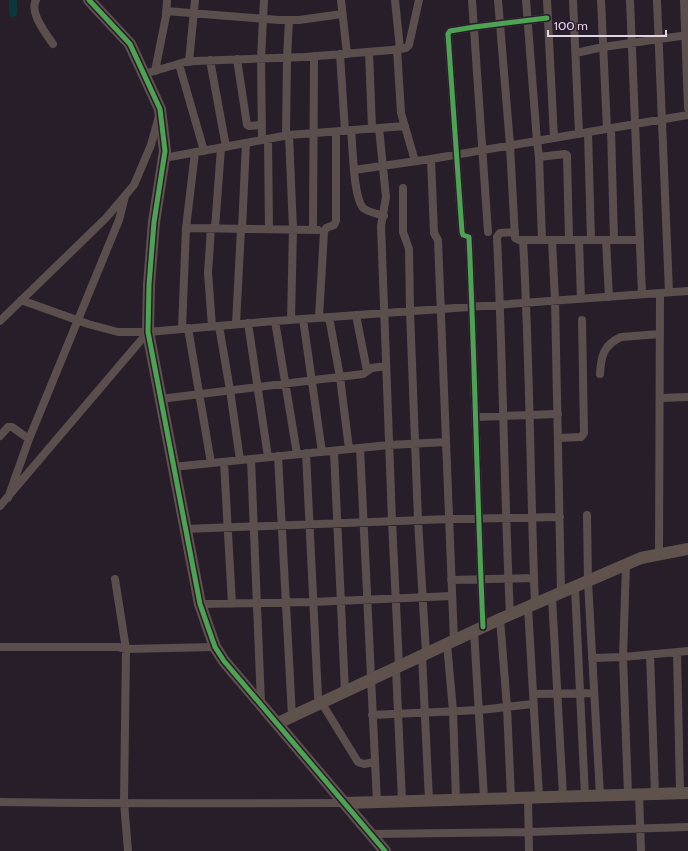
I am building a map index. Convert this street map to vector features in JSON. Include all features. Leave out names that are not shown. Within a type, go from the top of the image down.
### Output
[{"type":"street","points":[[36,0],[34,8],[41,28],[53,44]]},
{"type":"street","points":[[89,0],[130,44],[150,72],[160,109],[165,151],[154,222],[149,285],[148,332],[200,604],[215,647],[224,661],[385,851]]},
{"type":"street","points":[[150,72],[166,11],[167,0]]},
{"type":"street","points":[[189,62],[195,0]]},
{"type":"street","points":[[264,0],[261,59],[262,125],[265,140],[269,229]]},
{"type":"street","points":[[341,0],[348,131],[357,191],[363,208],[384,216]]},
{"type":"street","points":[[395,0],[400,103],[415,161]]},
{"type":"street","points":[[150,72],[189,62],[210,60],[287,58],[406,48],[409,44],[419,0]]},
{"type":"street","points":[[472,0],[488,232]]},
{"type":"street","points":[[498,0],[510,145],[515,238],[517,240],[640,240]]},
{"type":"street","points":[[526,0],[539,157],[542,240]]},
{"type":"street","points":[[547,0],[554,138]]},
{"type":"street","points":[[573,0],[591,240]]},
{"type":"street","points":[[601,0],[609,129],[609,297]]},
{"type":"street","points":[[630,0],[642,294]]},
{"type":"street","points":[[657,0],[669,292]]},
{"type":"street","points":[[684,0],[687,36],[688,108]]},
{"type":"street","points":[[166,11],[290,20],[310,19],[342,14]]},
{"type":"street","points":[[484,798],[478,629],[481,580],[469,237],[463,235],[462,232],[448,34],[450,31],[474,27],[548,18]]},
{"type":"street","points":[[290,20],[287,58],[288,136],[293,229],[291,320]]},
{"type":"street","points":[[576,53],[603,47],[687,36]]},
{"type":"street","points":[[369,52],[375,128],[383,166],[386,198],[381,226],[396,598],[398,713],[402,801]]},
{"type":"street","points":[[313,230],[314,56]]},
{"type":"street","points":[[237,59],[247,125],[262,125]]},
{"type":"street","points":[[210,60],[223,147],[208,272],[215,326],[230,390],[240,460]]},
{"type":"street","points":[[180,64],[204,150]]},
{"type":"street","points":[[0,321],[106,218],[134,186],[151,145],[160,109]]},
{"type":"street","points":[[354,170],[431,159],[688,115]]},
{"type":"street","points":[[164,158],[288,136],[405,126]]},
{"type":"street","points":[[186,228],[324,230],[334,225],[336,221],[336,132]]},
{"type":"street","points":[[236,324],[246,143]]},
{"type":"street","points":[[195,152],[186,228],[185,328],[199,394],[211,463]]},
{"type":"street","points":[[539,157],[567,155],[569,240]]},
{"type":"street","points":[[431,159],[434,233],[438,240],[442,308],[452,596],[450,642],[456,799]]},
{"type":"street","points":[[403,188],[403,232],[409,249],[418,520],[423,596],[425,712],[429,800]]},
{"type":"street","points":[[8,498],[29,439],[119,220],[125,196]]},
{"type":"street","points":[[319,318],[324,230]]},
{"type":"street","points":[[511,797],[505,617],[508,579],[497,238],[500,233],[515,232]]},
{"type":"street","points":[[523,240],[527,302],[531,518],[534,578],[531,606],[533,796],[529,832],[529,851]]},
{"type":"street","points":[[552,240],[555,300],[560,518],[557,595],[557,694],[563,796]]},
{"type":"street","points":[[579,240],[582,298]]},
{"type":"street","points":[[21,300],[118,332],[148,332],[442,308],[688,291]]},
{"type":"street","points":[[659,555],[660,293]]},
{"type":"street","points":[[356,315],[367,371]]},
{"type":"street","points":[[328,317],[340,377],[349,449]]},
{"type":"street","points":[[303,319],[313,380],[322,452]]},
{"type":"street","points":[[558,438],[581,437],[584,433],[582,320]]},
{"type":"street","points":[[275,321],[297,454]]},
{"type":"street","points":[[248,323],[268,457]]},
{"type":"street","points":[[0,506],[148,332]]},
{"type":"street","points":[[600,374],[602,355],[616,339],[621,337],[660,334]]},
{"type":"street","points":[[160,399],[363,374],[372,368],[386,366]]},
{"type":"street","points":[[660,398],[688,397]]},
{"type":"street","points":[[476,417],[558,414]]},
{"type":"street","points":[[0,436],[8,427],[12,427],[29,439]]},
{"type":"street","points":[[173,467],[389,445],[446,442]]},
{"type":"street","points":[[360,448],[377,802]]},
{"type":"street","points":[[334,451],[336,523],[345,692]]},
{"type":"street","points":[[306,453],[318,697],[358,762],[364,764],[374,762]]},
{"type":"street","points":[[278,456],[292,716]]},
{"type":"street","points":[[251,459],[261,703]]},
{"type":"street","points":[[224,462],[232,604]]},
{"type":"street","points":[[587,515],[588,582],[600,795]]},
{"type":"street","points":[[185,529],[449,519],[560,518]]},
{"type":"street","points":[[278,723],[478,629],[626,566],[641,558],[688,550]]},
{"type":"street","points":[[626,566],[623,657],[634,794],[640,829],[641,851]]},
{"type":"street","points":[[451,580],[534,578]]},
{"type":"street","points":[[115,579],[126,649],[124,802],[128,851]]},
{"type":"street","points":[[575,588],[585,796]]},
{"type":"street","points":[[200,604],[313,602],[423,596],[452,596]]},
{"type":"street","points":[[0,647],[118,647],[126,649],[215,647]]},
{"type":"street","points":[[592,658],[623,657],[688,651]]},
{"type":"street","points":[[0,802],[344,803],[533,796],[684,793],[676,652]]},
{"type":"street","points":[[650,655],[655,794]]},
{"type":"street","points":[[533,694],[594,693]]},
{"type":"street","points":[[372,714],[480,710],[533,704]]},
{"type":"street","points":[[370,834],[529,832],[688,827]]},
{"type":"waterway","points":[[13,0],[13,13]]},
{"type":"cycle path","points":[[89,0],[130,44],[160,109],[165,151],[154,222],[149,285],[148,332],[200,604],[215,647],[224,661],[385,851]]},
{"type":"cycle path","points":[[483,627],[469,237],[463,235],[462,232],[448,34],[450,31],[474,27],[547,18]]}]
